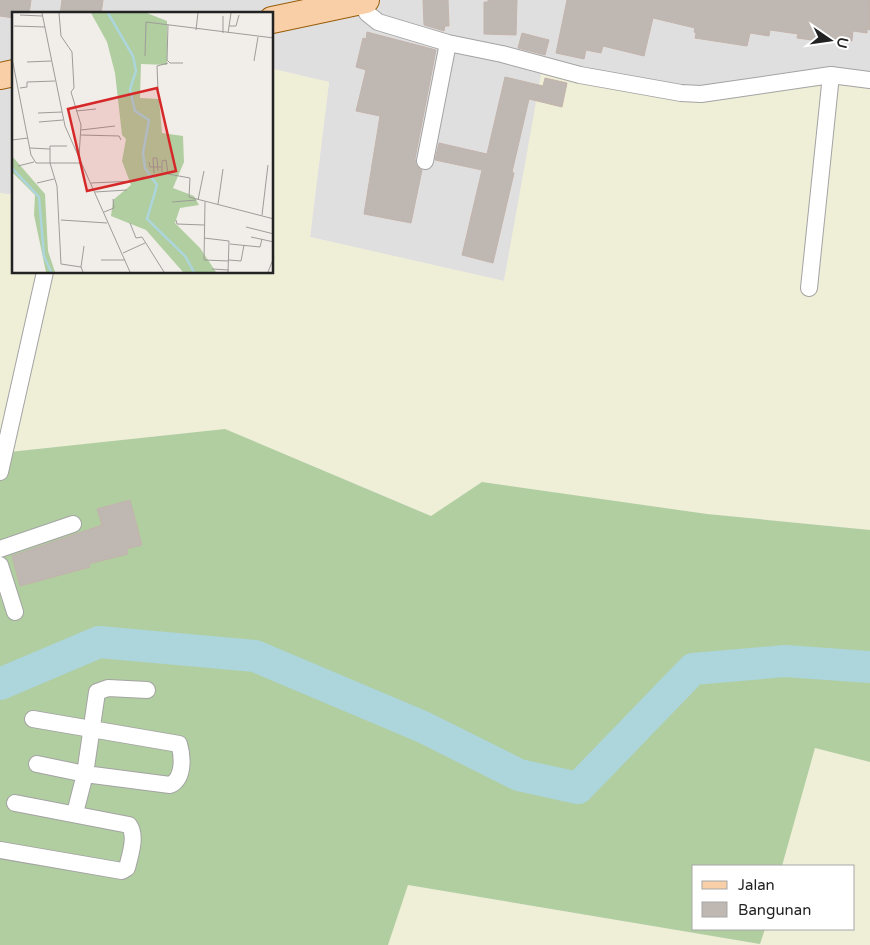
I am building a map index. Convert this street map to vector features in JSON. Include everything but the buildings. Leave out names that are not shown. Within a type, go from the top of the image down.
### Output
[{"type":"main road","points":[[274,19],[303,7],[363,1]]},
{"type":"street","points":[[363,1],[367,13],[378,22],[448,43],[502,54],[580,75],[690,94],[831,75],[870,80]]},
{"type":"street","points":[[425,160],[448,43]]},
{"type":"street","points":[[809,288],[831,75]]},
{"type":"street","points":[[0,472],[45,274]]},
{"type":"street","points":[[0,548],[73,524]]},
{"type":"street","points":[[0,565],[15,612]]},
{"type":"street","points":[[75,813],[85,774],[98,692],[108,688],[147,690]]},
{"type":"street","points":[[33,719],[179,744],[182,753],[180,777],[177,782],[170,785],[85,774],[37,764]]},
{"type":"street","points":[[0,850],[122,871],[127,868],[133,836],[133,830],[129,825],[75,813],[15,803]]},
{"type":"shaded area","points":[[0,0],[870,0],[870,82],[682,96],[542,74],[504,281],[310,237],[329,82],[274,69],[274,12],[12,12],[12,195],[0,193]]},
{"type":"green space","points":[[274,69],[329,82],[310,237],[504,281],[541,74],[682,96],[870,82],[870,530],[707,514],[482,482],[432,516],[225,429],[0,453],[0,193],[12,195],[12,274],[274,274]]},
{"type":"green space","points":[[225,429],[431,516],[482,482],[707,514],[870,530],[870,762],[815,748],[782,865],[692,865],[692,930],[765,930],[760,944],[408,885],[388,945],[0,945],[0,453]]},
{"type":"green space","points":[[815,748],[870,762],[870,945],[388,945],[408,885],[760,944],[765,930],[855,930],[855,865],[782,865]]},
{"type":"waterway","points":[[0,684],[99,642],[255,656],[423,727],[519,775],[578,788],[693,669],[785,661],[870,667]]}]
